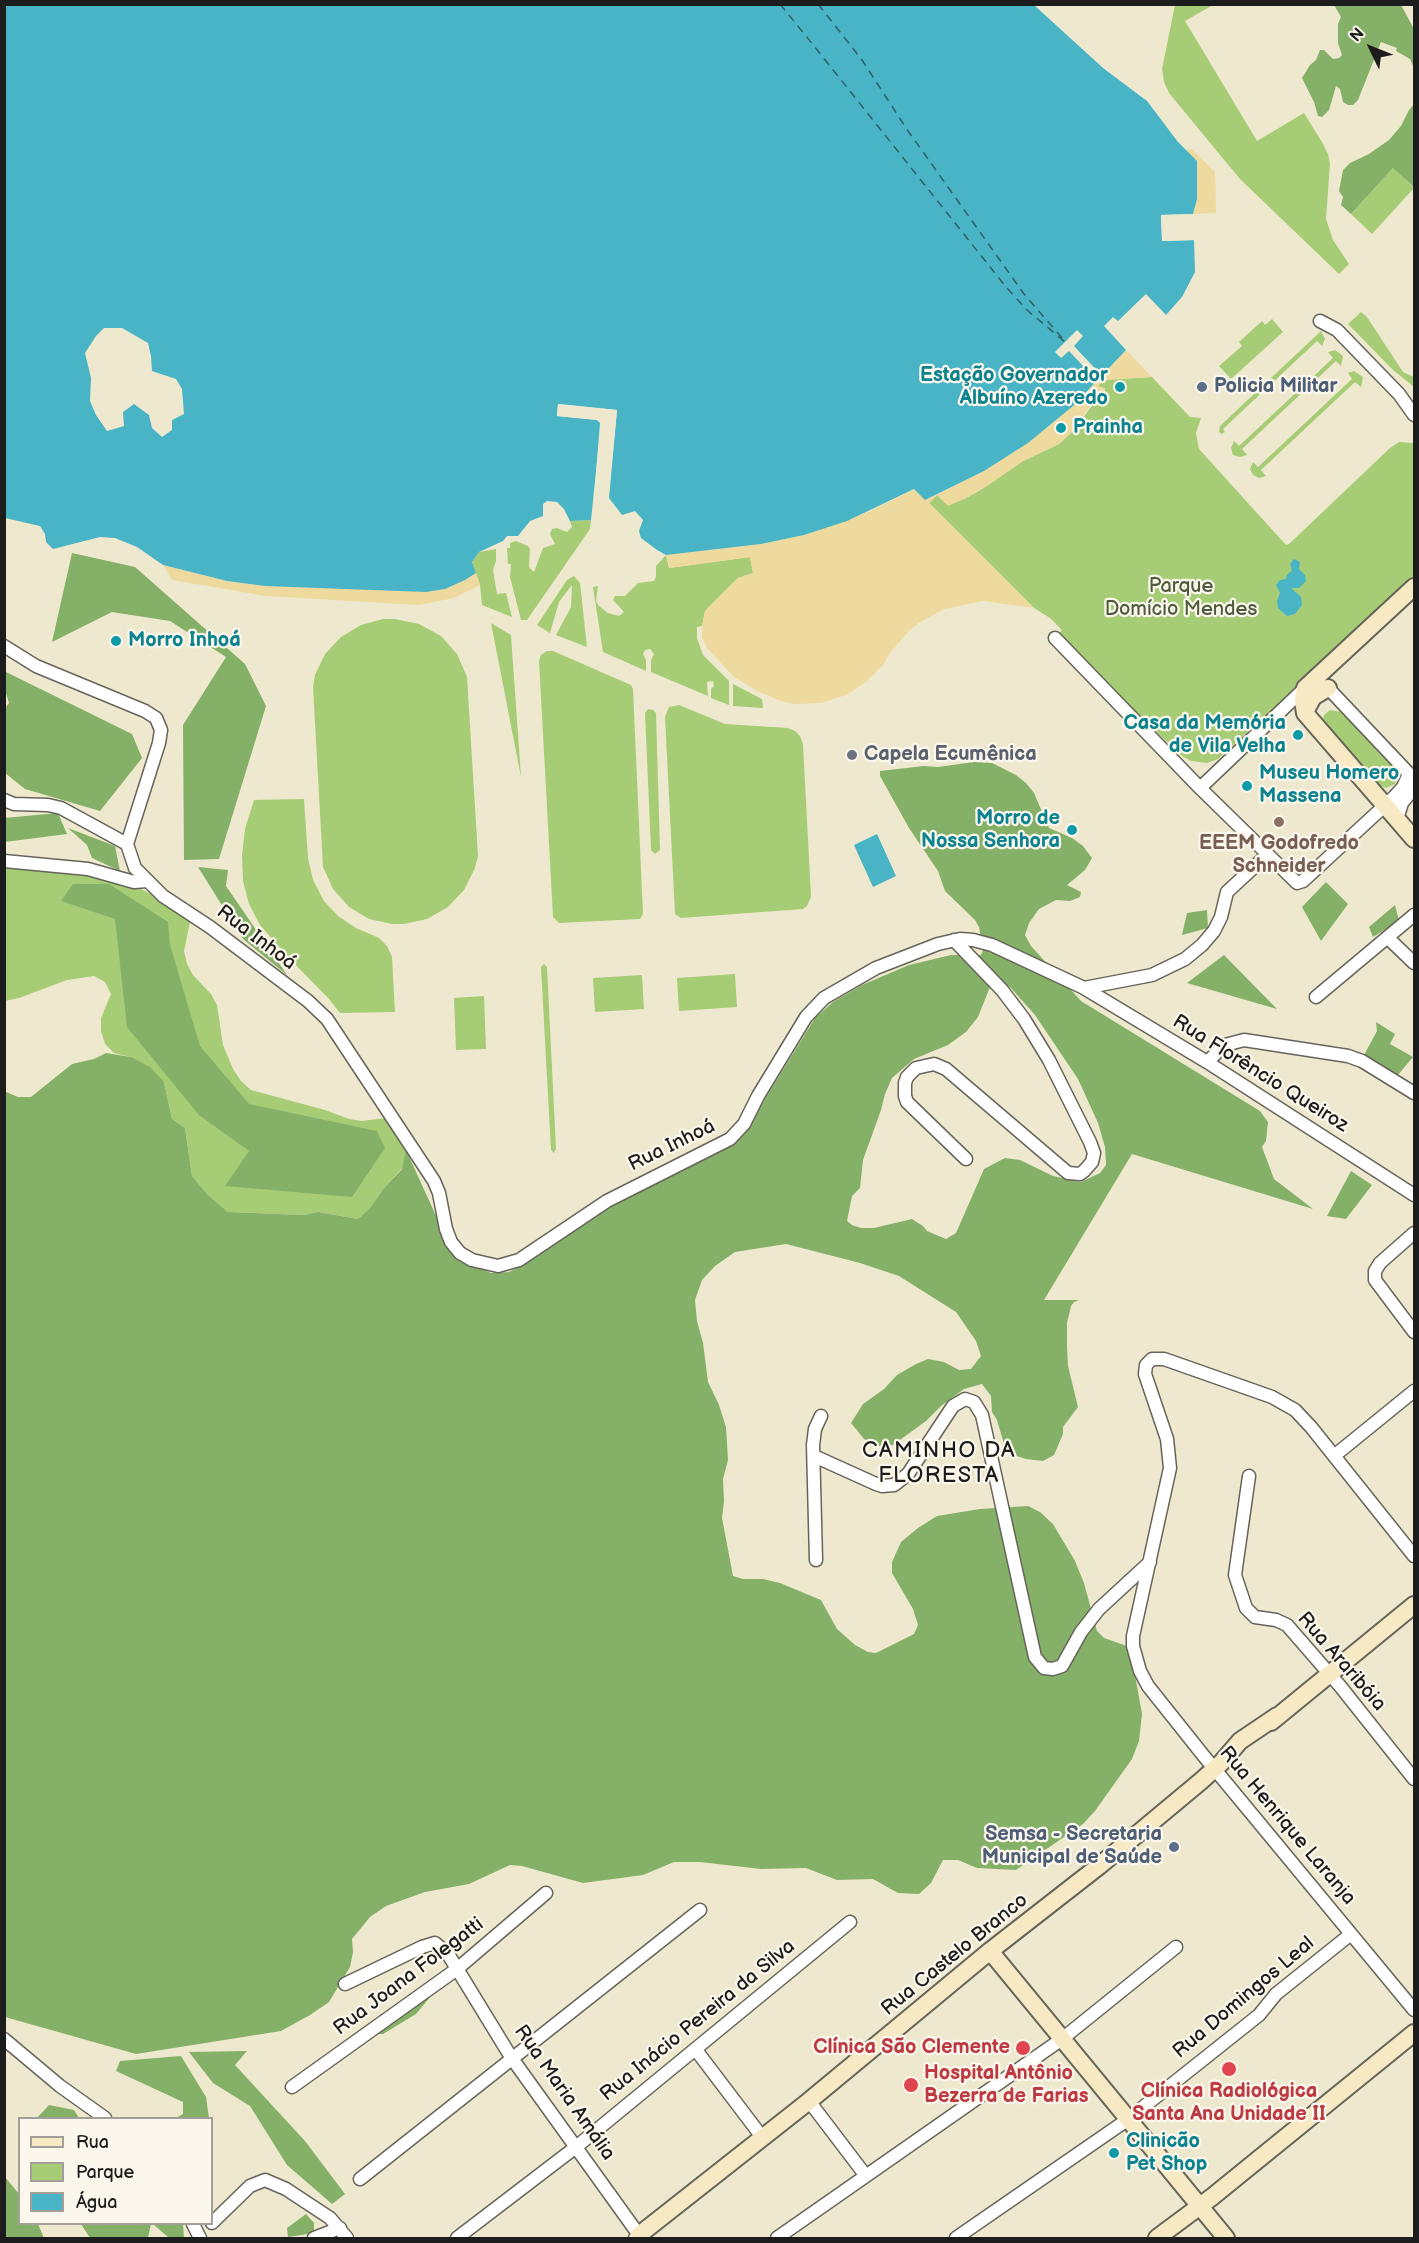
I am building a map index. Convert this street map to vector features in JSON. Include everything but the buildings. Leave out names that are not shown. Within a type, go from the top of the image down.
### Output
[{"type":"street","points":[[1320,321],[1337,330],[1399,394],[1414,415]]},
{"type":"street","points":[[1200,788],[1414,587]]},
{"type":"street","points":[[1055,638],[1200,788],[1297,883],[1303,881],[1412,777],[1328,688],[1317,684],[1305,688]]},
{"type":"street","points":[[4,646],[36,666],[151,714],[160,724],[159,743],[127,844],[61,808],[48,805],[14,804],[4,800]]},
{"type":"street","points":[[1305,688],[1303,700],[1305,713]]},
{"type":"street","points":[[1305,713],[1313,697],[1328,688]]},
{"type":"street","points":[[1281,711],[1293,709],[1305,713],[1414,838]]},
{"type":"street","points":[[1397,819],[1402,803],[1414,788]]},
{"type":"street","name":"Rua Inhoá","points":[[127,844],[131,861],[163,896],[210,927],[308,1001],[327,1019],[434,1181],[439,1193],[448,1236],[455,1248],[472,1260],[498,1266],[519,1260],[607,1201],[730,1139],[744,1124],[758,1096],[806,1017],[824,998],[876,968],[954,940],[982,942],[1084,988]]},
{"type":"street","points":[[1084,988],[1152,975],[1194,952],[1214,931],[1221,917],[1227,892],[1267,855]]},
{"type":"street","points":[[4,861],[88,869],[134,882],[147,881]]},
{"type":"street","points":[[1316,997],[1414,915]]},
{"type":"street","points":[[1388,938],[1414,963]]},
{"type":"street","points":[[954,940],[1002,990],[1024,1019],[1049,1060],[1094,1153],[1092,1162],[1084,1171],[1068,1173],[946,1069],[928,1064],[916,1068],[905,1083],[907,1102],[966,1159]]},
{"type":"street","name":"Rua Florêncio Queiroz","points":[[1084,988],[1208,1062],[1414,1195]]},
{"type":"street","points":[[1208,1062],[1225,1045],[1244,1040],[1348,1056],[1362,1061],[1414,1093]]},
{"type":"street","points":[[1414,1233],[1380,1263],[1375,1271],[1375,1280],[1380,1288],[1414,1332]]},
{"type":"street","name":"Rua Henrique Laranja","points":[[1334,1456],[1304,1418],[1280,1401],[1164,1359],[1156,1358],[1149,1362],[1145,1374],[1167,1439],[1170,1468],[1133,1636],[1133,1646],[1148,1686],[1414,2010]]},
{"type":"street","points":[[1414,1391],[1334,1456],[1414,1556]]},
{"type":"street","points":[[814,1456],[876,1484],[894,1485],[908,1474],[953,1406],[965,1399],[974,1402],[982,1415],[1035,1657],[1044,1668],[1053,1669],[1062,1666],[1081,1632],[1099,1609],[1150,1562]]},
{"type":"street","points":[[816,1560],[814,1437],[821,1416]]},
{"type":"street","name":"Rua Araribóia","points":[[1249,1476],[1235,1575],[1246,1608],[1255,1617],[1276,1620],[1287,1625],[1414,1779]]},
{"type":"street","name":"Rua Castelo Branco","points":[[639,2237],[762,2137],[809,2102],[990,1951],[1099,1866],[1215,1769],[1241,1755],[1277,1716],[1414,1605]]},
{"type":"street","name":"Rua Joana Folegatti","points":[[292,2087],[457,1969],[546,1893]]},
{"type":"street","points":[[360,2179],[700,1910]]},
{"type":"street","name":"Rua Inácio Pereira da Silva","points":[[457,2238],[576,2147],[850,1922]]},
{"type":"street","name":"Rua Domingos Leal","points":[[956,2238],[1127,2120],[1258,2015],[1276,1994],[1351,1934]]},
{"type":"street","name":"Rua Maria Amália","points":[[345,1984],[415,1950],[435,1943],[448,1954],[511,2058],[639,2237]]},
{"type":"street","points":[[777,2238],[1062,2039],[1176,1947]]},
{"type":"street","points":[[990,1951],[1226,2238]]},
{"type":"street","points":[[1157,2238],[1414,2033]]},
{"type":"street","points":[[4,2039],[60,2086],[104,2117]]},
{"type":"street","points":[[696,2050],[762,2137]]},
{"type":"street","points":[[809,2102],[866,2176]]},
{"type":"street","points":[[213,2221],[250,2186],[265,2180],[286,2189],[330,2218],[344,2233]]},
{"type":"street","points":[[314,2238],[344,2233]]},
{"type":"green space","points":[[1175,5],[1213,5],[1185,21],[1257,141],[1304,113],[1322,142],[1330,164],[1326,219],[1333,240],[1349,264],[1339,274],[1240,179],[1169,93],[1162,69]]},
{"type":"green space","points":[[1334,5],[1401,5],[1414,29],[1414,68],[1410,59],[1396,51],[1397,48],[1381,42],[1358,100],[1353,105],[1343,102],[1340,89],[1336,86],[1329,110],[1322,117],[1318,116],[1302,78],[1316,60],[1320,50],[1324,50],[1333,59],[1342,55],[1338,43],[1338,24],[1341,17]]},
{"type":"green space","points":[[1414,104],[1414,187],[1393,168],[1351,214],[1341,205],[1343,197],[1339,191],[1343,170],[1350,163],[1369,154],[1389,140],[1401,126]]},
{"type":"green space","points":[[1394,167],[1414,188],[1372,234],[1351,214]]},
{"type":"green space","points":[[1361,312],[1367,317],[1403,372],[1414,377],[1414,387],[1392,369],[1348,324]]},
{"type":"green space","points":[[1272,319],[1283,332],[1231,379],[1219,366],[1242,346],[1239,342],[1262,321],[1265,325]]},
{"type":"green space","points":[[1321,331],[1325,339],[1322,346],[1317,341],[1223,429],[1225,432],[1222,434],[1219,432],[1220,426]]},
{"type":"green space","points":[[1335,350],[1343,356],[1341,366],[1336,361],[1242,449],[1247,455],[1240,457],[1233,455],[1231,448],[1234,441],[1239,446],[1333,358],[1328,352]]},
{"type":"green space","points":[[1354,371],[1363,377],[1361,387],[1355,382],[1261,470],[1266,476],[1259,478],[1253,475],[1250,469],[1253,462],[1258,467],[1352,379],[1348,373]]},
{"type":"green space","name":"Parque Domício Mendes","points":[[1152,377],[1190,417],[1201,418],[1196,433],[1199,449],[1286,545],[1390,448],[1399,442],[1414,443],[1414,579],[1218,759],[1207,763],[1191,761],[1182,756],[1103,681],[1058,634],[1062,630],[1050,618],[1034,608],[929,503],[937,495],[948,505],[964,499],[1023,461],[1059,444],[1073,431],[1097,399],[1100,389],[1098,386],[1104,380]]},
{"type":"green space","points":[[591,520],[590,529],[527,620],[521,620],[510,577],[511,564],[508,564],[507,548],[510,548],[510,543],[516,541],[528,546],[530,549],[529,567],[534,572],[543,548],[555,544],[550,534],[552,529],[557,528],[567,532],[572,527],[570,521]]},
{"type":"green space","points":[[496,549],[493,570],[497,594],[506,593],[512,617],[482,605],[480,585],[472,562],[479,552]]},
{"type":"green space","points":[[72,553],[135,567],[245,664],[266,706],[219,859],[184,860],[183,725],[226,657],[170,621],[112,612],[52,642]]},
{"type":"green space","points":[[666,555],[669,568],[750,557],[753,573],[738,578],[705,611],[702,626],[697,627],[697,638],[703,655],[729,681],[729,705],[711,698],[713,681],[707,682],[708,696],[651,672],[651,660],[654,654],[650,649],[645,650],[643,654],[646,660],[646,671],[603,652],[593,587],[598,586],[596,601],[599,606],[608,613],[619,616],[624,612],[613,600],[615,596],[625,596],[638,583],[654,581],[656,566]]},
{"type":"green space","points":[[574,576],[580,583],[587,647],[556,635],[571,607],[572,585],[559,602],[550,633],[537,625],[567,580]]},
{"type":"green space","points":[[383,619],[419,624],[441,636],[457,654],[467,677],[478,856],[475,868],[464,890],[448,907],[427,919],[404,924],[369,919],[349,907],[333,889],[323,867],[313,687],[315,675],[325,654],[341,637],[361,625]]},
{"type":"green space","points":[[491,623],[511,635],[521,777]]},
{"type":"green space","points":[[547,651],[553,651],[631,685],[633,689],[643,914],[640,919],[559,923],[553,917],[539,661],[541,655]]},
{"type":"green space","points":[[4,671],[132,734],[142,758],[100,811],[25,789],[5,773],[5,708],[9,703],[5,690]]},
{"type":"green space","points":[[733,684],[762,699],[763,708],[733,706]]},
{"type":"green space","points":[[679,705],[725,724],[788,728],[800,736],[803,744],[811,897],[803,909],[681,918],[675,914],[665,717],[669,707]]},
{"type":"green space","points":[[648,709],[656,713],[660,850],[655,854],[651,850],[645,713]]},
{"type":"green space","points":[[1330,710],[1342,712],[1395,768],[1398,776],[1395,784],[1386,788],[1378,785],[1322,723],[1324,715]]},
{"type":"green space","points":[[974,762],[992,763],[1016,775],[1034,793],[1049,828],[1072,838],[1083,846],[1092,858],[1085,870],[1067,885],[1081,892],[1080,897],[1070,901],[1056,900],[1039,909],[1029,923],[1025,935],[1031,946],[1081,1001],[1260,1111],[1268,1122],[1266,1141],[1262,1147],[1274,1179],[1313,1209],[1132,1154],[1044,1300],[1079,1300],[1071,1306],[1067,1323],[1068,1366],[1078,1407],[1063,1427],[1063,1434],[1054,1455],[1043,1461],[1010,1454],[992,1412],[991,1396],[982,1384],[964,1389],[893,1445],[879,1446],[864,1439],[851,1423],[863,1404],[884,1389],[897,1375],[928,1359],[944,1362],[959,1370],[971,1369],[981,1356],[976,1341],[956,1312],[899,1276],[860,1263],[786,1244],[735,1252],[715,1266],[702,1280],[695,1300],[708,1382],[726,1427],[728,1460],[723,1479],[722,1518],[733,1576],[780,1583],[821,1600],[837,1629],[855,1645],[868,1652],[876,1653],[914,1634],[918,1625],[913,1609],[892,1573],[892,1562],[901,1542],[937,1516],[980,1509],[1028,1506],[1040,1512],[1053,1524],[1075,1561],[1084,1583],[1097,1631],[1104,1638],[1132,1650],[1136,1666],[1135,1675],[1142,1714],[1139,1741],[1132,1759],[1095,1811],[1083,1824],[1016,1870],[977,1868],[958,1860],[943,1860],[931,1883],[919,1894],[898,1893],[873,1879],[837,1880],[806,1868],[761,1869],[700,1862],[674,1862],[643,1875],[583,1883],[522,1866],[510,1865],[469,1884],[425,1892],[386,1906],[370,1917],[352,1939],[353,1952],[350,1967],[329,2002],[281,2031],[136,2054],[5,2017],[4,1091],[18,1097],[31,1097],[72,1064],[94,1059],[106,1053],[131,1057],[150,1067],[164,1082],[172,1119],[185,1128],[192,1176],[207,1194],[228,1212],[304,1215],[318,1212],[358,1219],[402,1169],[406,1150],[443,1231],[472,1265],[491,1273],[509,1272],[569,1235],[592,1210],[732,1142],[757,1112],[815,1018],[833,1002],[862,985],[909,965],[951,955],[981,955],[983,950],[979,927],[975,920],[945,891],[938,871],[909,828],[880,776],[880,771],[924,766],[938,767]],"holes":[[[1001,982],[1010,987],[1035,1015],[1078,1079],[1098,1123],[1105,1147],[1106,1165],[1100,1173],[1081,1182],[1053,1176],[1020,1160],[1005,1158],[984,1169],[956,1233],[946,1239],[927,1231],[912,1219],[874,1228],[852,1225],[847,1221],[852,1196],[860,1188],[863,1160],[892,1078],[914,1059],[948,1045],[966,1032],[978,1017],[990,987]]]},
{"type":"green space","points":[[304,799],[308,858],[313,880],[324,901],[338,916],[356,928],[379,938],[387,946],[392,957],[395,1012],[340,1013],[260,925],[249,904],[243,881],[242,855],[245,829],[254,800]]},
{"type":"green space","points":[[58,813],[67,834],[5,842],[4,818]]},
{"type":"green space","points":[[68,828],[115,846],[120,871],[92,858],[87,845]]},
{"type":"green space","points":[[5,865],[63,868],[135,886],[191,917],[184,951],[187,964],[217,1005],[223,1045],[241,1081],[251,1090],[325,1110],[349,1119],[362,1121],[386,1118],[396,1132],[406,1150],[405,1160],[402,1168],[370,1208],[358,1219],[318,1212],[304,1215],[228,1212],[207,1194],[192,1176],[185,1128],[172,1119],[164,1082],[131,1057],[114,1053],[105,1044],[101,1031],[101,1018],[111,994],[105,982],[94,976],[67,980],[5,1001]]},
{"type":"green space","points":[[198,867],[228,870],[226,886],[287,975],[243,939]]},
{"type":"green space","points":[[1326,882],[1348,904],[1321,941],[1302,907]]},
{"type":"green space","points":[[73,884],[109,884],[168,922],[170,945],[200,1046],[249,1104],[377,1131],[385,1148],[352,1197],[225,1186],[249,1151],[199,1115],[127,1027],[115,919],[61,901]]},
{"type":"green space","points":[[1395,905],[1399,921],[1373,937],[1369,927]]},
{"type":"green space","points":[[1207,910],[1208,928],[1182,935],[1187,913]]},
{"type":"green space","points":[[1224,955],[1277,1009],[1187,983]]},
{"type":"green space","points":[[544,964],[547,967],[556,1149],[554,1153],[551,1150],[541,967]]},
{"type":"green space","points":[[735,974],[737,1007],[679,1011],[677,978]]},
{"type":"green space","points":[[642,975],[644,1009],[595,1012],[593,978]]},
{"type":"green space","points":[[484,996],[486,1049],[456,1050],[454,998]]},
{"type":"green space","points":[[1376,1022],[1395,1034],[1390,1044],[1413,1057],[1398,1075],[1364,1055],[1377,1031]]},
{"type":"green space","points":[[1351,1171],[1372,1185],[1346,1219],[1327,1216]]},
{"type":"green space","points":[[436,1990],[416,2014],[383,2034],[372,2034]]},
{"type":"green space","points":[[247,2051],[235,2065],[305,2141],[345,2194],[332,2204],[287,2165],[250,2106],[213,2083],[189,2052]]},
{"type":"green space","points":[[181,2056],[206,2097],[209,2117],[178,2117],[183,2114],[183,2102],[116,2071],[120,2061]]},
{"type":"green space","points":[[49,2105],[74,2110],[78,2117],[38,2117]]},
{"type":"green space","points":[[5,2177],[18,2193],[18,2225],[38,2225],[44,2238],[5,2238]]},
{"type":"green space","points":[[306,2214],[314,2223],[314,2233],[288,2237],[287,2228]]},
{"type":"green space","points":[[82,2225],[151,2225],[148,2238],[90,2238]]},
{"type":"green space","points":[[154,2225],[183,2225],[184,2238],[169,2238]]},
{"type":"sand","points":[[1192,149],[1215,172],[1216,213],[1193,214],[1197,199],[1186,150]]},
{"type":"sand","points":[[1126,350],[1152,377],[1103,380],[1098,386],[1105,388],[1105,391],[1090,406],[1073,431],[1059,444],[1023,461],[964,499],[948,506],[937,495],[929,503],[1034,608],[983,601],[945,609],[920,622],[909,631],[883,665],[866,682],[846,695],[821,703],[794,704],[757,691],[734,677],[707,648],[702,638],[705,611],[738,578],[753,573],[750,557],[669,568],[666,555],[761,544],[804,535],[868,512],[915,489],[926,500],[984,471],[1028,443],[1073,406]]},
{"type":"sand","points":[[163,565],[227,581],[265,586],[465,580],[476,573],[480,585],[454,598],[419,605],[266,596],[172,580]]},
{"type":"water","points":[[5,5],[1034,5],[1103,68],[1147,101],[1178,142],[1197,161],[1197,199],[1193,214],[1161,215],[1162,241],[1194,240],[1195,272],[1182,297],[1166,315],[1146,294],[1118,321],[1113,317],[1104,326],[1126,350],[1073,406],[1028,443],[984,471],[925,500],[914,489],[847,521],[804,535],[761,544],[666,555],[641,538],[639,531],[643,520],[635,511],[622,515],[609,498],[617,410],[558,404],[557,416],[597,420],[601,423],[591,520],[570,521],[564,509],[557,502],[547,501],[543,504],[543,516],[530,521],[518,536],[507,536],[503,541],[479,552],[472,562],[476,573],[445,589],[426,592],[265,586],[227,581],[163,565],[137,547],[115,538],[100,537],[53,549],[46,542],[45,534],[40,526],[5,518]],"holes":[[[104,328],[122,328],[148,343],[152,371],[176,379],[182,389],[184,414],[172,420],[172,430],[162,437],[152,428],[149,415],[134,404],[123,412],[124,426],[107,431],[90,401],[91,378],[85,353]]]},
{"type":"water","points":[[1294,559],[1300,562],[1299,569],[1305,575],[1306,581],[1299,588],[1291,588],[1301,597],[1302,605],[1295,614],[1287,616],[1278,608],[1277,601],[1280,593],[1276,585],[1280,580],[1286,579],[1292,570],[1290,564]]},
{"type":"water","points":[[877,834],[896,876],[873,887],[854,845]]},
{"type":"pier","points":[[1196,214],[1194,217],[1164,218],[1165,238],[1194,237],[1197,240],[1162,241],[1161,215]]},
{"type":"pier","points":[[1077,330],[1083,336],[1074,346],[1104,378],[1099,383],[1069,351],[1061,358],[1055,352]]},
{"type":"pier","points":[[558,404],[617,410],[608,503],[606,498],[614,412],[561,407],[560,413],[597,417],[603,423],[592,523],[600,423],[597,420],[557,416]]},
{"type":"ferry route","points":[[780,4],[1006,287],[1027,310],[1065,342]]},
{"type":"ferry route","points":[[818,4],[862,60],[906,128],[1024,294],[1063,339]]},
{"type":"place","name":"Estação Governador Albuíno Azeredo","points":[[1120,387]]},
{"type":"place","name":"Policia Militar","points":[[1202,387]]},
{"type":"place","name":"Prainha","points":[[1061,428]]},
{"type":"place","name":"Morro Inhoá","points":[[116,641]]},
{"type":"place","name":"Casa da Memória de Vila Velha","points":[[1298,735]]},
{"type":"place","name":"Capela Ecumênica","points":[[852,755]]},
{"type":"place","name":"Museu Homero Massena","points":[[1247,786]]},
{"type":"place","name":"EEEM Godofredo Schneider","points":[[1279,822]]},
{"type":"place","name":"Morro de Nossa Senhora","points":[[1072,830]]},
{"type":"place","name":"Semsa - Secretaria Municipal de Saúde","points":[[1174,1847]]},
{"type":"place","name":"Clínica São Clemente","points":[[1023,2048]]},
{"type":"place","name":"Clínica Radiológica Santa Ana Unidade II","points":[[1229,2069]]},
{"type":"place","name":"Hospital Antônio Bezerra de Farias","points":[[911,2085]]},
{"type":"place","name":"Clinicão Pet Shop","points":[[1114,2153]]},
{"type":"district","name":"CAMINHO DA FLORESTA","points":[[939,1464]]}]
